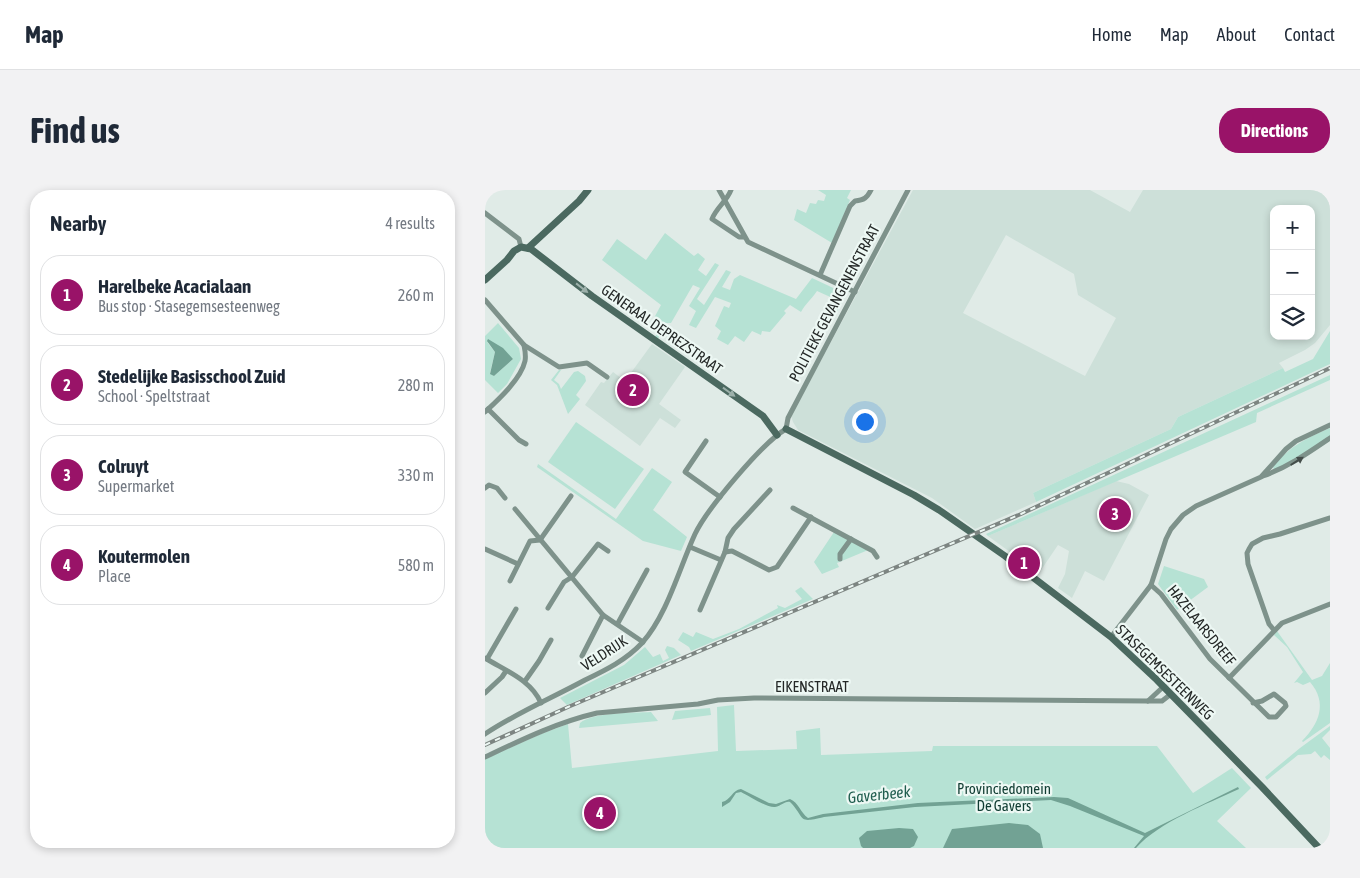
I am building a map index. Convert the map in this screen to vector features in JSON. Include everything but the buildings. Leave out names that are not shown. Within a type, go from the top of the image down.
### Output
[{"type":"street","points":[[485,280],[514,251],[525,248],[579,201],[588,190]]},
{"type":"street","points":[[719,190],[748,242],[855,292]]},
{"type":"street","points":[[731,190],[712,219],[739,237],[744,237]]},
{"type":"street","points":[[820,275],[850,206],[855,201],[867,197],[871,190]]},
{"type":"street","name":"POLITIEKE GEVANGENENSTRAAT","points":[[786,429],[788,418],[855,292],[872,255],[908,190]]},
{"type":"street","points":[[485,213],[519,239],[525,248]]},
{"type":"street","name":"GENERAAL DEPREZSTRAAT","points":[[525,248],[544,258],[593,296],[763,416],[777,435]]},
{"type":"street","points":[[485,300],[524,345],[559,367],[587,363],[607,377]]},
{"type":"street","points":[[524,345],[525,362],[522,370],[507,390],[487,411],[526,444]]},
{"type":"street","points":[[1261,477],[1285,449],[1296,441],[1330,425]]},
{"type":"street","name":"VELDRIJK","points":[[485,734],[612,667],[643,642],[661,613],[689,547],[703,520],[720,497],[777,435],[786,429]]},
{"type":"street","name":"STASEGEMSESTEENWEG","points":[[786,429],[914,495],[939,510],[1005,556],[1111,637],[1171,694],[1287,812],[1319,848]]},
{"type":"street","points":[[1111,637],[1151,585],[1166,539],[1171,529],[1183,515],[1196,506],[1284,468],[1330,438]]},
{"type":"street","points":[[706,441],[685,472],[720,497]]},
{"type":"street","points":[[486,486],[493,485],[505,498]]},
{"type":"street","points":[[700,610],[725,552],[725,546],[734,529],[770,490]]},
{"type":"street","points":[[510,581],[530,541],[540,540],[571,496]]},
{"type":"street","points":[[793,508],[873,550],[877,557]]},
{"type":"street","points":[[515,509],[603,615],[618,623],[643,642]]},
{"type":"street","points":[[725,552],[732,551],[769,570],[774,569],[811,517]]},
{"type":"street","points":[[1274,630],[1269,624],[1250,571],[1247,559],[1249,549],[1263,538],[1330,518]]},
{"type":"street","points":[[840,559],[840,554],[851,539]]},
{"type":"street","points":[[549,608],[564,582],[572,577],[598,544],[608,552]]},
{"type":"street","points":[[689,547],[721,560]]},
{"type":"street","points":[[485,549],[518,564]]},
{"type":"street","points":[[618,623],[647,570]]},
{"type":"street","name":"HAZELAARSDREEF","points":[[1151,585],[1161,594],[1205,653],[1253,703],[1272,718],[1276,717],[1286,706],[1274,694],[1262,701],[1253,703]]},
{"type":"street","points":[[1229,678],[1274,630],[1287,620],[1330,604]]},
{"type":"street","points":[[516,608],[486,659],[525,681],[541,703]]},
{"type":"street","points":[[582,656],[603,615]]},
{"type":"street","points":[[525,681],[551,640]]},
{"type":"street","points":[[485,694],[502,677],[505,670]]},
{"type":"street","points":[[1147,702],[1163,686]]},
{"type":"street","name":"EIKENSTRAAT","points":[[485,757],[540,732],[597,713],[698,704],[718,700],[761,698],[1147,702],[1161,701],[1171,694]]},
{"type":"shaded area","points":[[913,190],[1090,190],[1130,212],[1143,190],[1330,190],[1330,325],[1315,343],[1279,363],[1283,368],[1178,417],[1171,429],[1033,493],[1036,502],[975,529],[932,498],[798,430],[791,416]],"holes":[[[1006,235],[1074,274],[1078,295],[1116,318],[1085,376],[963,313]]]},
{"type":"shaded area","points":[[488,339],[503,348],[513,359],[494,376],[490,374],[495,352],[487,341]]},
{"type":"shaded area","points":[[652,344],[685,367],[659,404],[681,420],[675,428],[660,418],[640,446],[585,405],[601,382],[604,383],[613,372],[625,381]]},
{"type":"shaded area","points":[[1116,481],[1129,484],[1149,495],[1104,581],[1085,571],[1072,598],[1058,588],[1065,574],[1069,551],[1058,545],[1039,573],[988,536]]},
{"type":"shaded area","points":[[1238,787],[1239,789],[1170,822],[1157,830],[1136,848],[1134,848],[1144,836],[1051,800],[915,807],[809,820],[805,820],[790,802],[772,807],[741,792],[736,793],[730,802],[722,807],[722,802],[735,791],[741,789],[769,803],[776,804],[790,799],[808,818],[823,814],[918,803],[1054,797],[1068,798],[1145,833]]},
{"type":"shaded area","points":[[1009,823],[1028,825],[1040,834],[1043,848],[943,848],[952,829]]},
{"type":"shaded area","points":[[899,828],[913,829],[918,837],[914,846],[910,848],[863,848],[861,846],[859,838],[867,831]]},
{"type":"green space","points":[[818,190],[851,190],[847,198],[850,200],[832,243],[794,220],[797,209],[806,213],[810,203],[816,204],[818,200],[824,201],[826,195]]},
{"type":"green space","points":[[665,233],[694,256],[698,253],[705,259],[698,270],[706,276],[715,263],[719,265],[697,299],[704,305],[726,270],[731,272],[722,287],[730,290],[734,279],[740,275],[796,299],[812,278],[846,294],[836,314],[832,312],[837,300],[817,291],[801,312],[790,305],[784,311],[786,313],[770,332],[762,331],[761,335],[752,331],[744,342],[735,336],[728,345],[717,339],[721,331],[715,326],[724,306],[729,308],[731,303],[715,297],[696,328],[689,325],[696,311],[689,306],[700,288],[693,285],[671,323],[666,323],[658,339],[655,337],[663,323],[654,318],[661,305],[602,260],[617,239],[646,260]]},
{"type":"green space","points":[[498,323],[519,348],[521,359],[507,384],[498,393],[485,380],[485,336]],"holes":[[[487,342],[513,359],[494,376],[490,373],[495,352]]]},
{"type":"green space","points":[[1330,331],[1330,364],[1036,502],[1033,493],[1171,429],[1178,417],[1283,368],[1285,372],[1313,359]]},
{"type":"green space","points":[[561,370],[554,380],[561,389],[574,372],[578,371],[585,376],[586,381],[576,395],[580,399],[568,414],[557,385],[551,380]]},
{"type":"green space","points":[[1330,375],[1330,380],[1257,413],[1256,422],[988,536],[986,534]]},
{"type":"green space","points":[[576,422],[644,469],[615,509],[548,462]]},
{"type":"green space","points":[[1330,428],[1330,436],[1296,460],[1274,470],[1273,467],[1285,453],[1306,439]]},
{"type":"green space","points":[[538,464],[616,519],[652,468],[672,482],[653,510],[687,537],[681,551],[643,541],[537,467]]},
{"type":"green space","points":[[836,529],[873,548],[837,563],[839,567],[822,574],[814,562]]},
{"type":"green space","points":[[1164,566],[1204,579],[1208,587],[1177,610],[1158,584]]},
{"type":"green space","points":[[801,587],[813,599],[691,651],[689,647],[678,640],[683,632],[693,637],[696,632],[713,639],[739,629],[778,608],[777,605],[785,608],[802,599],[795,591]]},
{"type":"green space","points":[[1277,631],[1312,680],[1322,676],[1330,663],[1330,723],[1303,742],[1317,720],[1320,705],[1319,698],[1310,682],[1303,685],[1297,682],[1294,683],[1303,672],[1287,647],[1274,635]]},
{"type":"green space","points":[[667,646],[674,648],[681,655],[567,705],[560,698],[624,665],[645,647],[653,657],[660,654],[663,661],[669,658],[665,650]]},
{"type":"green space","name":"Provinciedomein De Gavers","points":[[734,705],[736,751],[797,749],[796,731],[820,728],[821,755],[932,751],[933,746],[1157,746],[1193,793],[1232,768],[1251,788],[1217,821],[1246,848],[485,848],[485,759],[568,724],[572,768],[718,751],[717,707]]},
{"type":"green space","points":[[710,708],[711,715],[672,720],[675,711]]},
{"type":"green space","points":[[651,712],[658,721],[579,728],[580,723],[594,717]]},
{"type":"green space","points":[[1330,726],[1330,730],[1322,738],[1330,748],[1330,760],[1324,755],[1321,758],[1315,751],[1311,754],[1298,755],[1267,780],[1265,777]]},
{"type":"railway","points":[[485,745],[568,707],[1021,514],[1330,368]]},
{"type":"place","name":"Stedelijke Basisschool Zuid","points":[[633,390]]},
{"type":"place","name":"Colruyt","points":[[1115,514]]},
{"type":"place","name":"Harelbeke Acacialaan","points":[[1024,563]]},
{"type":"place","name":"Koutermolen","points":[[600,813]]},
{"type":"water label","name":"Gaverbeek","points":[[879,794]]}]
